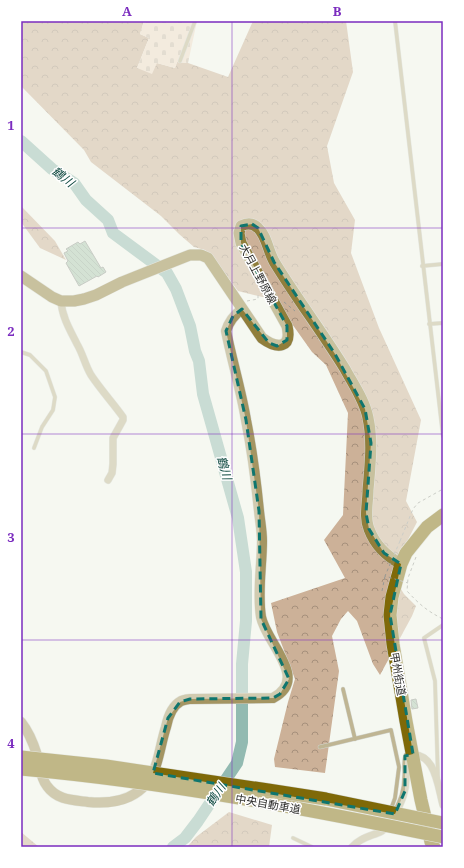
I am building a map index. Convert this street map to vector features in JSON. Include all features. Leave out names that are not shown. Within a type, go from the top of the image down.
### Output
[{"type":"highway","name":"甲州街道","points":[[434,847],[431,842],[421,800],[393,644],[390,615],[392,598],[401,564],[406,553],[427,527],[443,514]]},
{"type":"highway","name":"中央自動車道","points":[[21,757],[106,766],[326,799],[443,823]]},
{"type":"highway","name":"中央自動車道","points":[[21,770],[123,781],[232,797],[367,821],[443,837]]},
{"type":"main road","name":"大月上野原線","points":[[61,301],[84,299],[190,255],[201,255],[208,258],[262,338],[278,346],[282,345],[288,340],[289,333],[287,326],[241,243],[239,233],[241,226],[252,224],[258,228],[274,262],[350,378],[365,409],[368,418],[371,443],[366,513],[369,529],[384,553],[401,564]]},
{"type":"main road","points":[[21,276],[52,297],[61,301]]},
{"type":"street","points":[[61,301],[62,311],[66,323],[80,348],[86,365],[123,417],[123,420],[113,438],[112,473],[108,480]]},
{"type":"street","points":[[21,722],[33,742],[42,777],[46,786],[53,793],[68,800],[108,803],[129,798],[137,793],[150,779],[156,766],[168,718],[173,708],[180,702],[190,698],[272,698],[280,694],[286,688],[288,680],[286,667],[264,628],[262,619],[260,590],[262,540],[259,510],[246,420],[226,331],[228,323],[240,306]]},
{"type":"street","points":[[352,847],[362,839],[387,826],[404,796],[406,778],[405,761],[407,756],[413,754],[418,755],[428,761],[434,770],[443,805]]},
{"type":"lane","points":[[180,61],[195,21]]},
{"type":"lane","points":[[395,21],[422,266],[443,436]]},
{"type":"lane","points":[[422,266],[443,264]]},
{"type":"lane","points":[[429,324],[443,323]]},
{"type":"lane","points":[[21,352],[30,355],[46,371],[55,396],[53,410],[42,427],[34,448]]},
{"type":"lane","points":[[437,781],[439,774],[435,681],[424,638],[443,625]]},
{"type":"lane","points":[[343,689],[355,738]]},
{"type":"lane","points":[[320,747],[390,730],[399,767],[395,798],[389,816]]},
{"type":"lane","points":[[293,838],[312,847]]},
{"type":"path","points":[[240,306],[258,299],[258,293]]},
{"type":"path","points":[[382,591],[385,576],[413,509],[418,503],[443,489]]},
{"type":"path","points":[[418,551],[408,578],[407,591],[429,612],[443,619]]},
{"type":"path","points":[[385,576],[408,583]]},
{"type":"highlighted area","points":[[252,224],[258,228],[274,262],[335,354],[365,409],[371,443],[366,513],[369,529],[384,553],[401,564],[390,615],[413,754],[405,756],[405,791],[395,814],[153,773],[168,718],[180,702],[190,699],[273,698],[280,694],[289,679],[261,619],[259,511],[246,420],[226,331],[233,316],[242,309],[269,343],[277,346],[287,340],[287,326],[241,243],[241,226]]},
{"type":"green space","points":[[21,21],[144,21],[140,34],[149,38],[137,68],[157,63],[175,68],[177,62],[188,63],[228,77],[253,21],[346,21],[353,72],[327,146],[334,183],[355,220],[351,253],[379,328],[421,420],[406,501],[417,522],[391,573],[404,594],[416,606],[380,675],[373,664],[357,621],[348,611],[341,619],[332,636],[339,671],[325,773],[275,767],[274,759],[295,679],[277,632],[271,603],[345,578],[324,540],[343,515],[348,413],[326,365],[312,352],[275,300],[238,291],[211,255],[205,250],[194,247],[161,216],[91,162],[84,150],[21,86]]},
{"type":"green space","points":[[144,21],[197,21],[188,63],[177,62],[175,68],[157,63],[152,74],[137,68],[149,38],[140,34]]},
{"type":"green space","points":[[21,206],[55,241],[66,260],[40,248],[21,222]]},
{"type":"green space","points":[[229,812],[272,825],[269,847],[187,847],[196,837]]},
{"type":"green space","points":[[21,832],[39,847],[21,847]]},
{"type":"building","points":[[85,241],[101,268],[103,267],[106,272],[79,286],[66,263],[68,261],[64,253],[68,251],[66,249],[78,242],[80,244]]},
{"type":"building","points":[[416,699],[418,708],[412,709],[411,700]]},
{"type":"waterway","name":"鶴川","points":[[21,141],[52,169],[74,183],[86,200],[108,220],[113,233],[167,273],[176,289],[190,326],[195,351],[199,361],[203,394],[238,518],[246,572],[246,621],[242,664],[242,742],[237,763],[198,821],[185,838],[173,847]]}]
